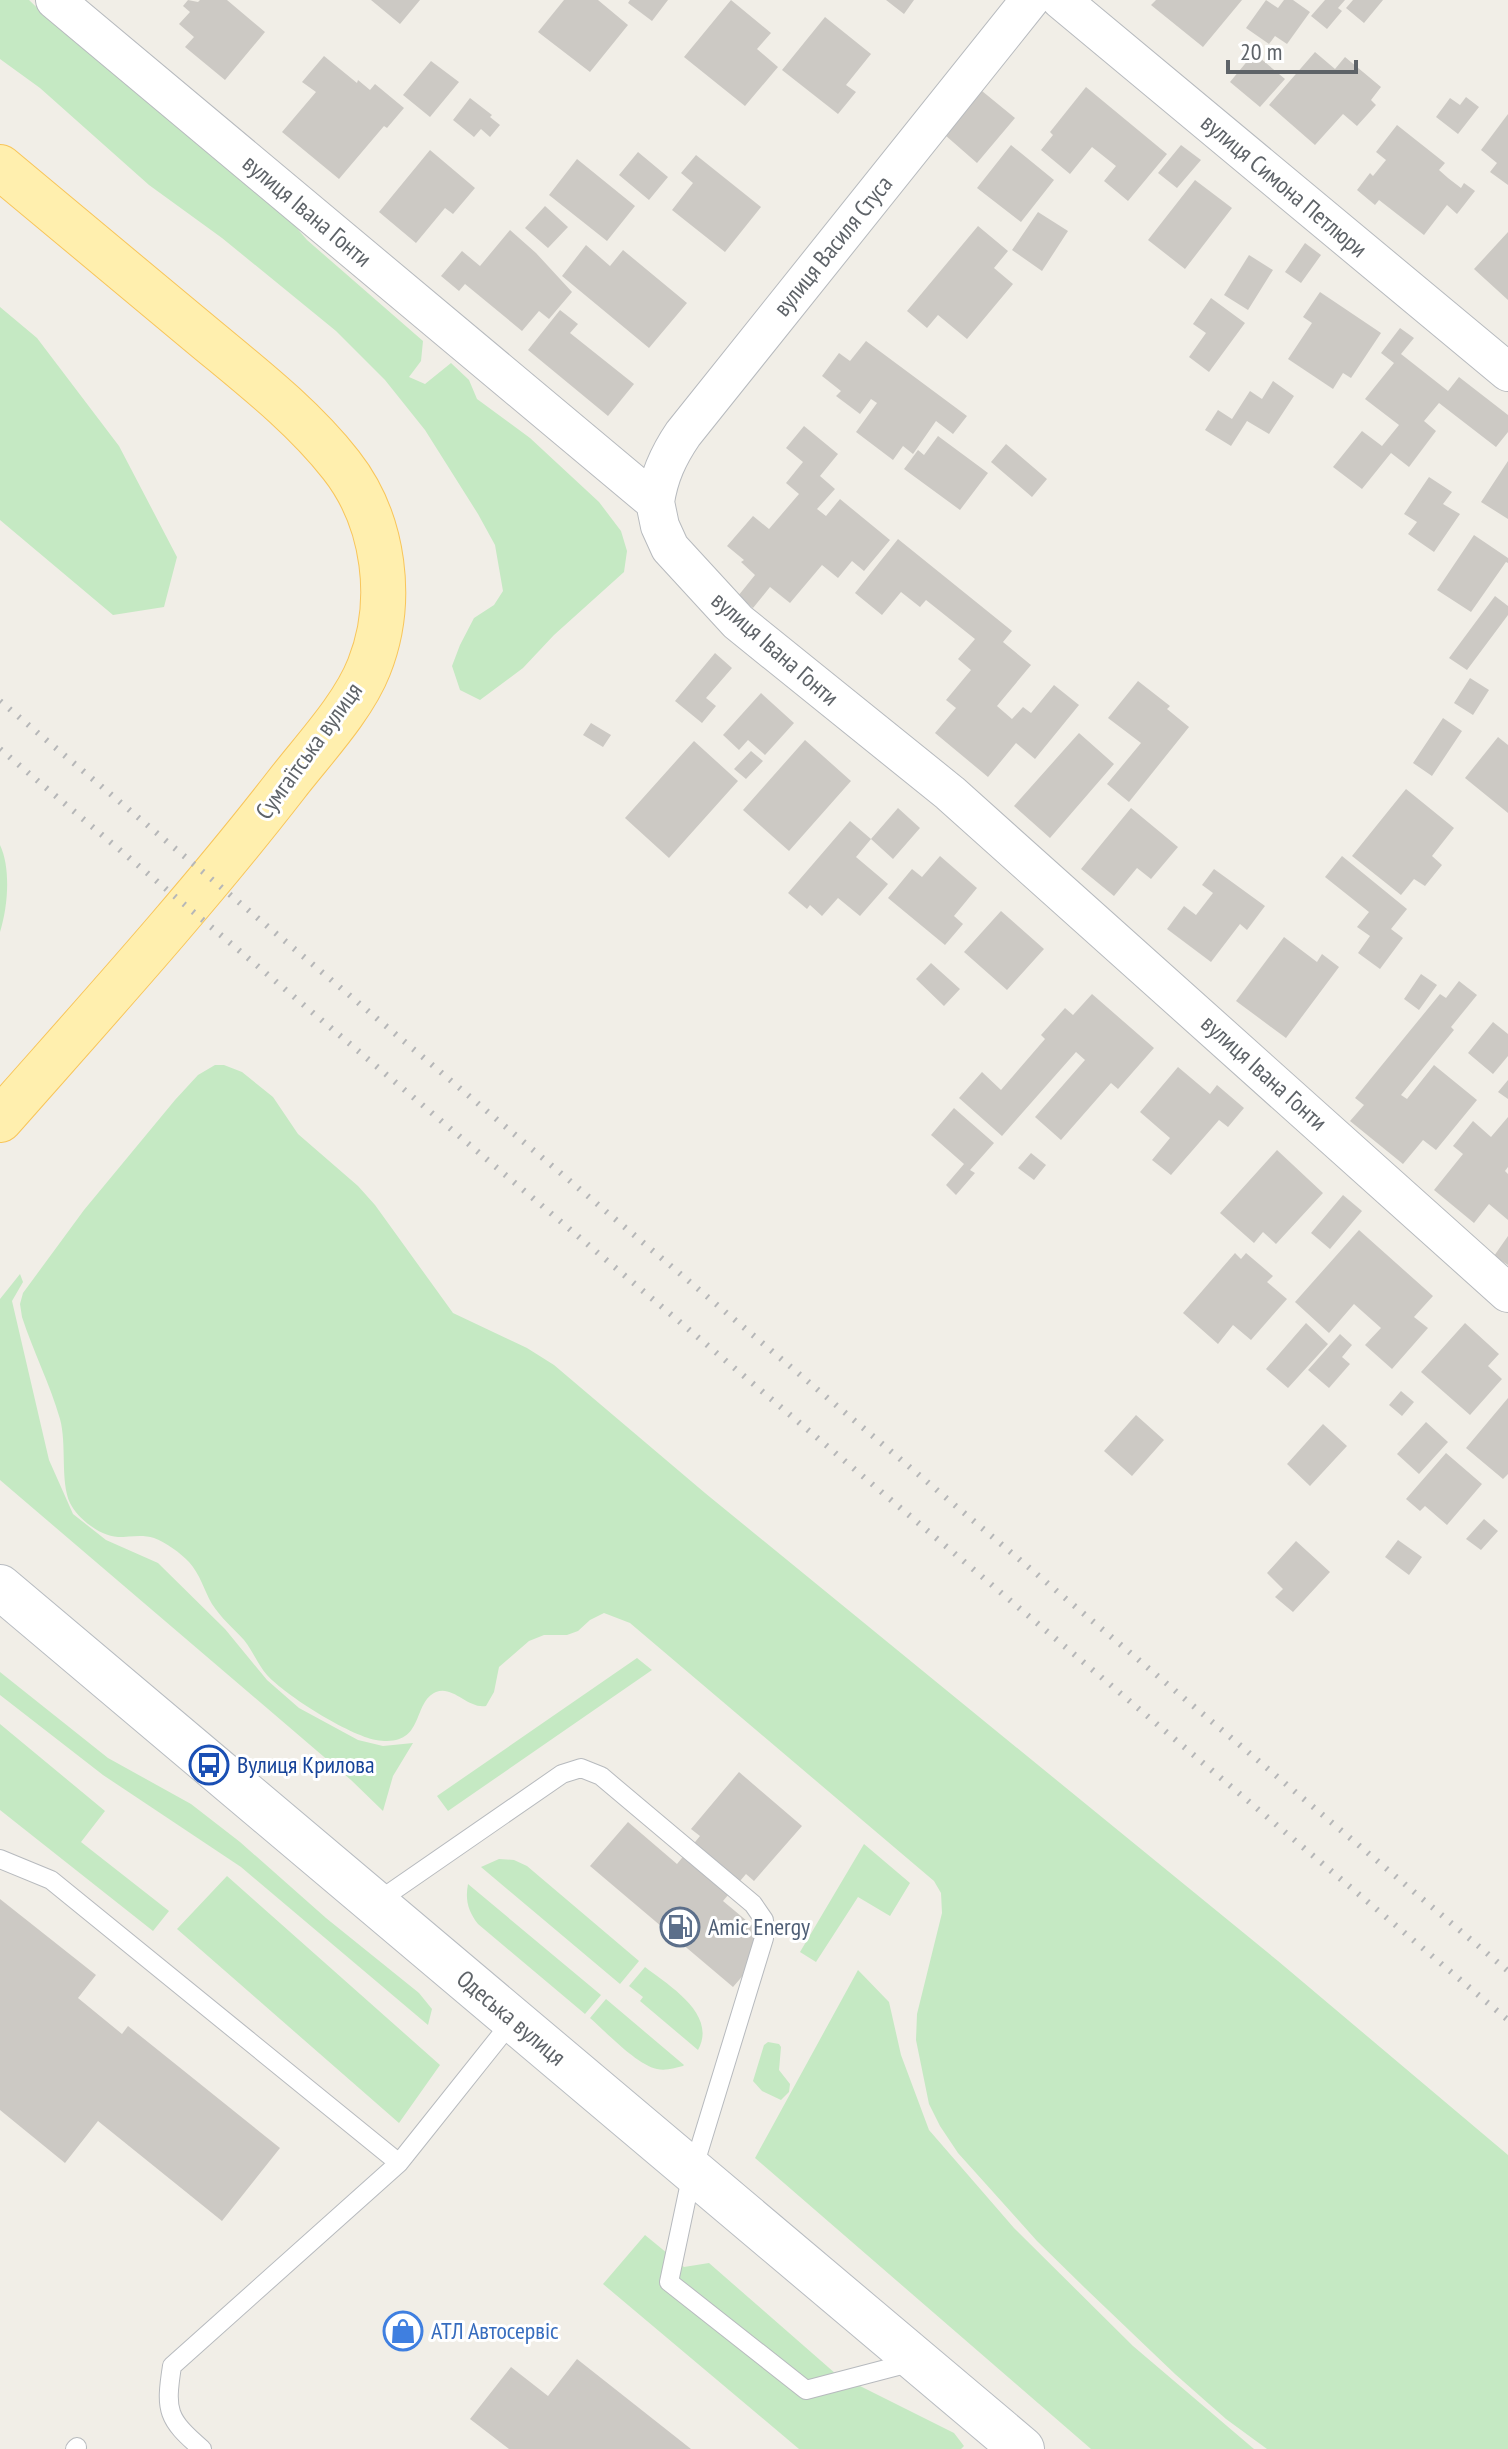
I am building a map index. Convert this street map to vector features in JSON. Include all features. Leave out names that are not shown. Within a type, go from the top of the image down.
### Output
[{"type":"main road","name":"Сумгаїтська вулиця","points":[[0,167],[238,366],[342,466],[370,517],[384,592],[380,627],[368,669],[338,716],[256,823],[0,1120]]},
{"type":"main road","name":"Одеська вулиця","points":[[0,1587],[1020,2448]]},
{"type":"street","name":"вулиця Івана Гонти","points":[[55,0],[655,502],[660,526],[670,548],[738,622],[950,793],[1508,1293]]},
{"type":"street","name":"вулиця Василя Стуса","points":[[655,502],[658,482],[668,457],[683,434],[1030,0]]},
{"type":"street","name":"вулиця Симона Петлюри","points":[[1061,0],[1508,372]]},
{"type":"lane","points":[[374,1904],[562,1774],[581,1768],[601,1776],[742,1894],[760,1911],[764,1938],[692,2173],[669,2282],[806,2390],[917,2361]]},
{"type":"lane","points":[[0,1859],[51,1880],[399,2163]]},
{"type":"lane","points":[[202,2449],[176,2427],[167,2399],[172,2366],[399,2163],[513,2020]]},
{"type":"green space","points":[[0,0],[29,0],[57,27],[109,59],[260,185],[307,240],[423,341],[421,361],[409,377],[425,384],[451,363],[469,380],[477,399],[530,438],[599,502],[621,531],[627,551],[624,572],[554,635],[523,668],[480,700],[460,690],[452,666],[474,618],[494,605],[503,591],[495,545],[425,430],[385,380],[336,331],[222,238],[149,185],[40,88],[0,59]]},
{"type":"green space","points":[[0,307],[37,338],[119,446],[177,557],[164,607],[113,615],[0,520]]},
{"type":"green space","points":[[0,845],[6,865],[7,888],[0,932]]},
{"type":"green space","points":[[215,1065],[242,1072],[273,1097],[298,1134],[358,1186],[375,1205],[453,1313],[527,1348],[554,1365],[705,1493],[1278,1961],[1508,2155],[1508,2449],[1267,2449],[1226,2419],[1175,2374],[1037,2241],[958,2153],[929,2104],[916,2040],[917,2014],[942,1913],[941,1893],[934,1881],[630,1623],[604,1613],[578,1631],[567,1635],[544,1635],[529,1641],[499,1667],[494,1692],[486,1706],[473,1704],[448,1692],[436,1692],[428,1698],[410,1731],[403,1737],[392,1741],[376,1740],[335,1723],[276,1684],[244,1640],[212,1604],[193,1567],[177,1551],[150,1537],[104,1534],[78,1515],[67,1494],[60,1419],[22,1317],[20,1304],[23,1293],[84,1210],[175,1100],[198,1075]]},
{"type":"green space","points":[[20,1274],[23,1282],[12,1301],[49,1460],[73,1514],[106,1540],[158,1563],[225,1629],[267,1680],[299,1708],[358,1740],[383,1746],[413,1743],[393,1776],[383,1811],[351,1780],[0,1480],[0,1299]]},
{"type":"green space","points":[[637,1658],[652,1670],[448,1811],[437,1796]]},
{"type":"green space","points":[[0,1672],[108,1758],[191,1804],[240,1842],[326,1918],[419,1993],[432,2009],[428,2025],[241,1867],[103,1775],[0,1695]]},
{"type":"green space","points":[[0,1724],[105,1811],[81,1842],[169,1911],[153,1931],[0,1810]]},
{"type":"green space","points":[[864,1844],[910,1883],[890,1916],[858,1897],[816,1962],[800,1952]]},
{"type":"green space","points":[[499,1859],[514,1860],[527,1866],[639,1961],[620,1984],[481,1867]]},
{"type":"green space","points":[[227,1876],[440,2065],[399,2123],[177,1929]]},
{"type":"green space","points":[[468,1884],[601,1995],[585,2014],[478,1924],[468,1905]]},
{"type":"green space","points":[[645,1967],[677,1992],[696,2013],[702,2037],[698,2050],[640,2001],[643,1997],[629,1986]]},
{"type":"green space","points":[[858,1970],[889,2002],[901,2055],[929,2130],[1014,2228],[1133,2346],[1254,2449],[1091,2449],[755,2158]]},
{"type":"green space","points":[[606,1999],[684,2065],[657,2069],[622,2047],[590,2018]]},
{"type":"green space","points":[[768,2042],[781,2047],[779,2070],[790,2084],[789,2092],[781,2100],[762,2091],[753,2081],[764,2045]]},
{"type":"green space","points":[[645,2235],[684,2267],[709,2263],[836,2374],[954,2433],[964,2446],[961,2449],[799,2449],[603,2284]]},
{"type":"building","points":[[188,0],[227,0],[265,32],[225,80],[185,47],[194,37],[179,24],[190,12],[183,6]]},
{"type":"building","points":[[371,0],[420,0],[400,24]]},
{"type":"building","points":[[564,0],[598,0],[628,25],[590,72],[538,32]]},
{"type":"building","points":[[630,0],[668,0],[652,21],[628,3]]},
{"type":"building","points":[[731,0],[771,33],[757,49],[778,67],[745,106],[684,57]]},
{"type":"building","points":[[886,0],[914,0],[904,14]]},
{"type":"building","points":[[1156,0],[1242,0],[1203,47],[1151,5]]},
{"type":"building","points":[[1266,0],[1278,8],[1284,0],[1293,0],[1310,12],[1287,44],[1275,36],[1269,44],[1246,28]]},
{"type":"building","points":[[1325,0],[1345,0],[1338,8],[1342,11],[1327,29],[1311,16]]},
{"type":"building","points":[[1353,0],[1383,0],[1364,23],[1346,8]]},
{"type":"building","points":[[825,17],[871,54],[846,85],[856,92],[838,114],[782,70]]},
{"type":"building","points":[[1315,52],[1335,69],[1345,57],[1381,87],[1371,100],[1376,105],[1357,126],[1343,114],[1315,145],[1269,105]]},
{"type":"building","points":[[1254,53],[1285,79],[1260,107],[1230,82]]},
{"type":"building","points":[[324,56],[357,83],[358,80],[370,90],[375,84],[404,108],[387,128],[384,126],[339,179],[282,132],[316,92],[302,82]]},
{"type":"building","points":[[431,61],[459,82],[430,117],[403,95]]},
{"type":"building","points":[[1086,87],[1167,154],[1128,201],[1104,181],[1116,166],[1092,147],[1070,174],[1041,150],[1053,135],[1050,132]]},
{"type":"building","points":[[982,91],[1015,118],[977,163],[945,135]]},
{"type":"building","points":[[1466,97],[1479,107],[1458,134],[1436,117],[1450,98],[1460,105]]},
{"type":"building","points":[[470,98],[500,125],[490,137],[481,129],[474,137],[453,120]]},
{"type":"building","points":[[1508,114],[1508,185],[1490,172],[1497,163],[1481,150]]},
{"type":"building","points":[[1397,125],[1445,163],[1439,170],[1448,178],[1461,188],[1464,183],[1475,191],[1457,214],[1447,205],[1424,235],[1379,200],[1375,205],[1357,190],[1370,173],[1373,176],[1386,160],[1376,152]]},
{"type":"building","points":[[1011,145],[1054,180],[1021,222],[977,188]]},
{"type":"building","points":[[1181,145],[1201,160],[1177,188],[1158,173]]},
{"type":"building","points":[[430,150],[475,188],[453,214],[445,208],[416,243],[379,212]]},
{"type":"building","points":[[638,152],[668,177],[649,200],[619,175]]},
{"type":"building","points":[[696,155],[761,207],[725,252],[672,210],[693,183],[681,173]]},
{"type":"building","points":[[577,159],[635,206],[607,241],[549,195]]},
{"type":"building","points":[[1195,180],[1232,208],[1185,269],[1148,240]]},
{"type":"building","points":[[545,206],[568,227],[548,248],[525,228]]},
{"type":"building","points":[[1038,212],[1068,231],[1042,271],[1012,250]]},
{"type":"building","points":[[978,226],[1008,251],[994,268],[1013,284],[967,339],[938,315],[927,328],[907,311]]},
{"type":"building","points":[[510,230],[572,292],[549,319],[539,311],[522,331],[465,284],[459,291],[441,276],[462,251],[480,266]]},
{"type":"building","points":[[1508,232],[1508,300],[1474,269]]},
{"type":"building","points":[[1305,243],[1321,255],[1301,283],[1285,272]]},
{"type":"building","points":[[586,245],[610,266],[623,250],[687,303],[649,348],[562,276]]},
{"type":"building","points":[[1249,255],[1273,270],[1248,310],[1224,295]]},
{"type":"building","points":[[1320,292],[1381,333],[1351,378],[1343,373],[1333,389],[1288,359],[1312,323],[1303,317]]},
{"type":"building","points":[[1211,298],[1245,323],[1209,372],[1189,357],[1206,333],[1193,324]]},
{"type":"building","points":[[560,310],[578,324],[570,333],[634,384],[608,416],[528,350]]},
{"type":"building","points":[[1400,328],[1414,338],[1401,354],[1448,391],[1459,377],[1508,415],[1508,432],[1496,447],[1439,403],[1424,421],[1436,431],[1409,467],[1391,453],[1362,489],[1333,467],[1362,431],[1382,446],[1399,425],[1365,399],[1394,363],[1381,353]]},
{"type":"building","points":[[866,341],[967,416],[953,434],[936,421],[913,454],[903,446],[893,460],[856,432],[877,403],[871,399],[860,414],[836,396],[841,391],[822,376],[839,353],[850,361]]},
{"type":"building","points":[[1273,381],[1294,396],[1269,434],[1247,421],[1231,446],[1205,430],[1218,410],[1232,419],[1250,391],[1262,399]]},
{"type":"building","points":[[804,426],[838,454],[820,476],[835,489],[817,509],[826,516],[840,499],[890,540],[864,571],[852,561],[838,578],[822,565],[790,603],[770,587],[753,608],[738,596],[755,575],[741,562],[744,560],[727,546],[753,516],[769,529],[799,494],[786,483],[803,462],[786,448]]},
{"type":"building","points":[[938,436],[988,473],[960,510],[904,469],[918,450],[924,455]]},
{"type":"building","points":[[1006,444],[1047,479],[1032,497],[991,462]]},
{"type":"building","points":[[1508,461],[1508,519],[1481,502]]},
{"type":"building","points":[[1429,477],[1452,492],[1443,504],[1460,514],[1434,552],[1408,534],[1417,522],[1404,514]]},
{"type":"building","points":[[1474,535],[1508,558],[1508,563],[1471,612],[1437,590]]},
{"type":"building","points":[[898,539],[1012,631],[1003,642],[1031,665],[997,706],[1012,719],[1023,707],[1031,713],[1054,685],[1079,705],[1035,759],[1016,743],[988,777],[935,733],[956,708],[946,700],[971,670],[958,659],[975,639],[926,600],[920,607],[901,592],[882,615],[855,593]]},
{"type":"building","points":[[1495,596],[1508,606],[1508,615],[1467,670],[1449,658]]},
{"type":"building","points":[[715,653],[732,668],[706,698],[716,706],[702,723],[675,701]]},
{"type":"building","points":[[1470,678],[1489,690],[1473,715],[1454,703]]},
{"type":"building","points":[[1138,681],[1170,706],[1167,709],[1189,727],[1129,802],[1107,784],[1141,743],[1108,718]]},
{"type":"building","points":[[761,693],[794,723],[765,755],[748,740],[739,750],[723,735]]},
{"type":"building","points":[[1443,718],[1462,731],[1432,776],[1413,763]]},
{"type":"building","points":[[591,723],[611,735],[603,747],[583,735]]},
{"type":"building","points":[[1079,733],[1114,764],[1050,838],[1014,806]]},
{"type":"building","points":[[1498,737],[1508,745],[1508,813],[1465,778]]},
{"type":"building","points":[[805,740],[851,781],[789,851],[743,810]]},
{"type":"building","points":[[694,741],[738,781],[669,858],[625,818]]},
{"type":"building","points":[[751,751],[763,761],[746,779],[734,769]]},
{"type":"building","points":[[1406,789],[1454,828],[1432,856],[1442,865],[1425,886],[1414,879],[1401,895],[1352,856]]},
{"type":"building","points":[[898,808],[920,828],[893,859],[871,839]]},
{"type":"building","points":[[1131,808],[1178,847],[1151,879],[1137,868],[1114,896],[1081,869]]},
{"type":"building","points":[[850,821],[871,839],[856,857],[888,884],[860,916],[838,898],[822,916],[810,905],[807,909],[788,893]]},
{"type":"building","points":[[940,856],[977,888],[954,916],[963,924],[945,945],[888,898],[912,869],[922,877]]},
{"type":"building","points":[[1342,856],[1407,909],[1391,929],[1403,938],[1380,969],[1358,953],[1370,936],[1357,927],[1369,912],[1325,877]]},
{"type":"building","points":[[1214,869],[1265,906],[1247,930],[1240,924],[1211,962],[1167,929],[1184,906],[1196,915],[1213,893],[1202,885]]},
{"type":"building","points":[[1001,911],[1044,949],[1007,990],[964,952]]},
{"type":"building","points":[[1284,937],[1317,962],[1322,954],[1339,967],[1286,1038],[1236,1001]]},
{"type":"building","points":[[931,963],[960,989],[944,1006],[916,979]]},
{"type":"building","points":[[1421,974],[1437,985],[1419,1010],[1404,999]]},
{"type":"building","points":[[1459,981],[1477,995],[1451,1027],[1454,1030],[1401,1095],[1407,1099],[1434,1065],[1477,1100],[1436,1150],[1423,1140],[1403,1164],[1350,1121],[1364,1105],[1355,1098],[1440,994],[1446,998]]},
{"type":"building","points":[[1092,994],[1154,1048],[1118,1089],[1111,1083],[1061,1140],[1035,1117],[1085,1060],[1076,1052],[1002,1136],[959,1098],[982,1072],[1001,1090],[1045,1039],[1041,1035],[1065,1008],[1073,1015]]},
{"type":"building","points":[[1493,1022],[1508,1034],[1508,1056],[1493,1074],[1468,1053]]},
{"type":"building","points":[[1178,1067],[1210,1094],[1217,1085],[1244,1108],[1228,1127],[1219,1120],[1171,1175],[1152,1160],[1170,1138],[1140,1112]]},
{"type":"building","points":[[1508,1080],[1508,1099],[1498,1092]]},
{"type":"building","points":[[954,1108],[994,1143],[970,1170],[975,1173],[956,1195],[946,1185],[964,1164],[931,1135]]},
{"type":"building","points":[[1508,1117],[1508,1167],[1505,1171],[1508,1174],[1508,1220],[1489,1204],[1474,1223],[1434,1190],[1463,1154],[1453,1146],[1473,1121],[1491,1137]]},
{"type":"building","points":[[1277,1150],[1323,1193],[1276,1244],[1263,1232],[1254,1243],[1220,1213]]},
{"type":"building","points":[[1031,1153],[1046,1165],[1034,1180],[1018,1168]]},
{"type":"building","points":[[1343,1195],[1362,1211],[1330,1249],[1311,1233]]},
{"type":"building","points":[[1359,1230],[1433,1296],[1414,1317],[1428,1328],[1392,1369],[1365,1345],[1381,1328],[1354,1304],[1329,1333],[1295,1302]]},
{"type":"building","points":[[1508,1236],[1508,1265],[1494,1256]]},
{"type":"building","points":[[1235,1253],[1241,1259],[1246,1253],[1273,1276],[1267,1282],[1287,1299],[1251,1340],[1233,1325],[1218,1344],[1183,1313]]},
{"type":"building","points":[[1306,1323],[1328,1344],[1288,1388],[1266,1369]]},
{"type":"building","points":[[1465,1323],[1499,1354],[1488,1366],[1502,1379],[1470,1415],[1421,1372]]},
{"type":"building","points":[[1340,1334],[1352,1345],[1342,1357],[1350,1364],[1329,1388],[1308,1370]]},
{"type":"building","points":[[1401,1391],[1414,1402],[1402,1416],[1389,1405]]},
{"type":"building","points":[[1508,1398],[1508,1474],[1503,1479],[1466,1448]]},
{"type":"building","points":[[1136,1415],[1164,1440],[1132,1476],[1104,1451]]},
{"type":"building","points":[[1426,1422],[1448,1442],[1419,1474],[1397,1454]]},
{"type":"building","points":[[1323,1424],[1347,1446],[1310,1486],[1287,1464]]},
{"type":"building","points":[[1446,1453],[1482,1484],[1447,1525],[1425,1506],[1420,1511],[1406,1499]]},
{"type":"building","points":[[1484,1519],[1498,1531],[1481,1550],[1466,1539]]},
{"type":"building","points":[[1398,1540],[1422,1557],[1409,1575],[1385,1557]]},
{"type":"building","points":[[1296,1541],[1330,1572],[1293,1612],[1275,1597],[1283,1589],[1267,1573]]},
{"type":"building","points":[[739,1772],[802,1826],[754,1881],[746,1874],[723,1901],[772,1942],[733,1987],[590,1866],[628,1822],[677,1864],[700,1836],[691,1829]]},
{"type":"building","points":[[0,1899],[96,1975],[78,1998],[122,2034],[128,2026],[280,2148],[222,2221],[98,2121],[65,2163],[0,2110]]},
{"type":"building","points":[[577,2359],[691,2449],[509,2449],[470,2419],[511,2367],[548,2396]]},
{"type":"railway","points":[[0,701],[1508,1971]]},
{"type":"railway","points":[[0,749],[1508,2020]]},
{"type":"place","name":"Вулиця Крилова","points":[[209,1765]]},
{"type":"place","name":"Amic Energy","points":[[680,1927]]},
{"type":"place","name":"АТЛ Автосервіс","points":[[403,2331]]}]
